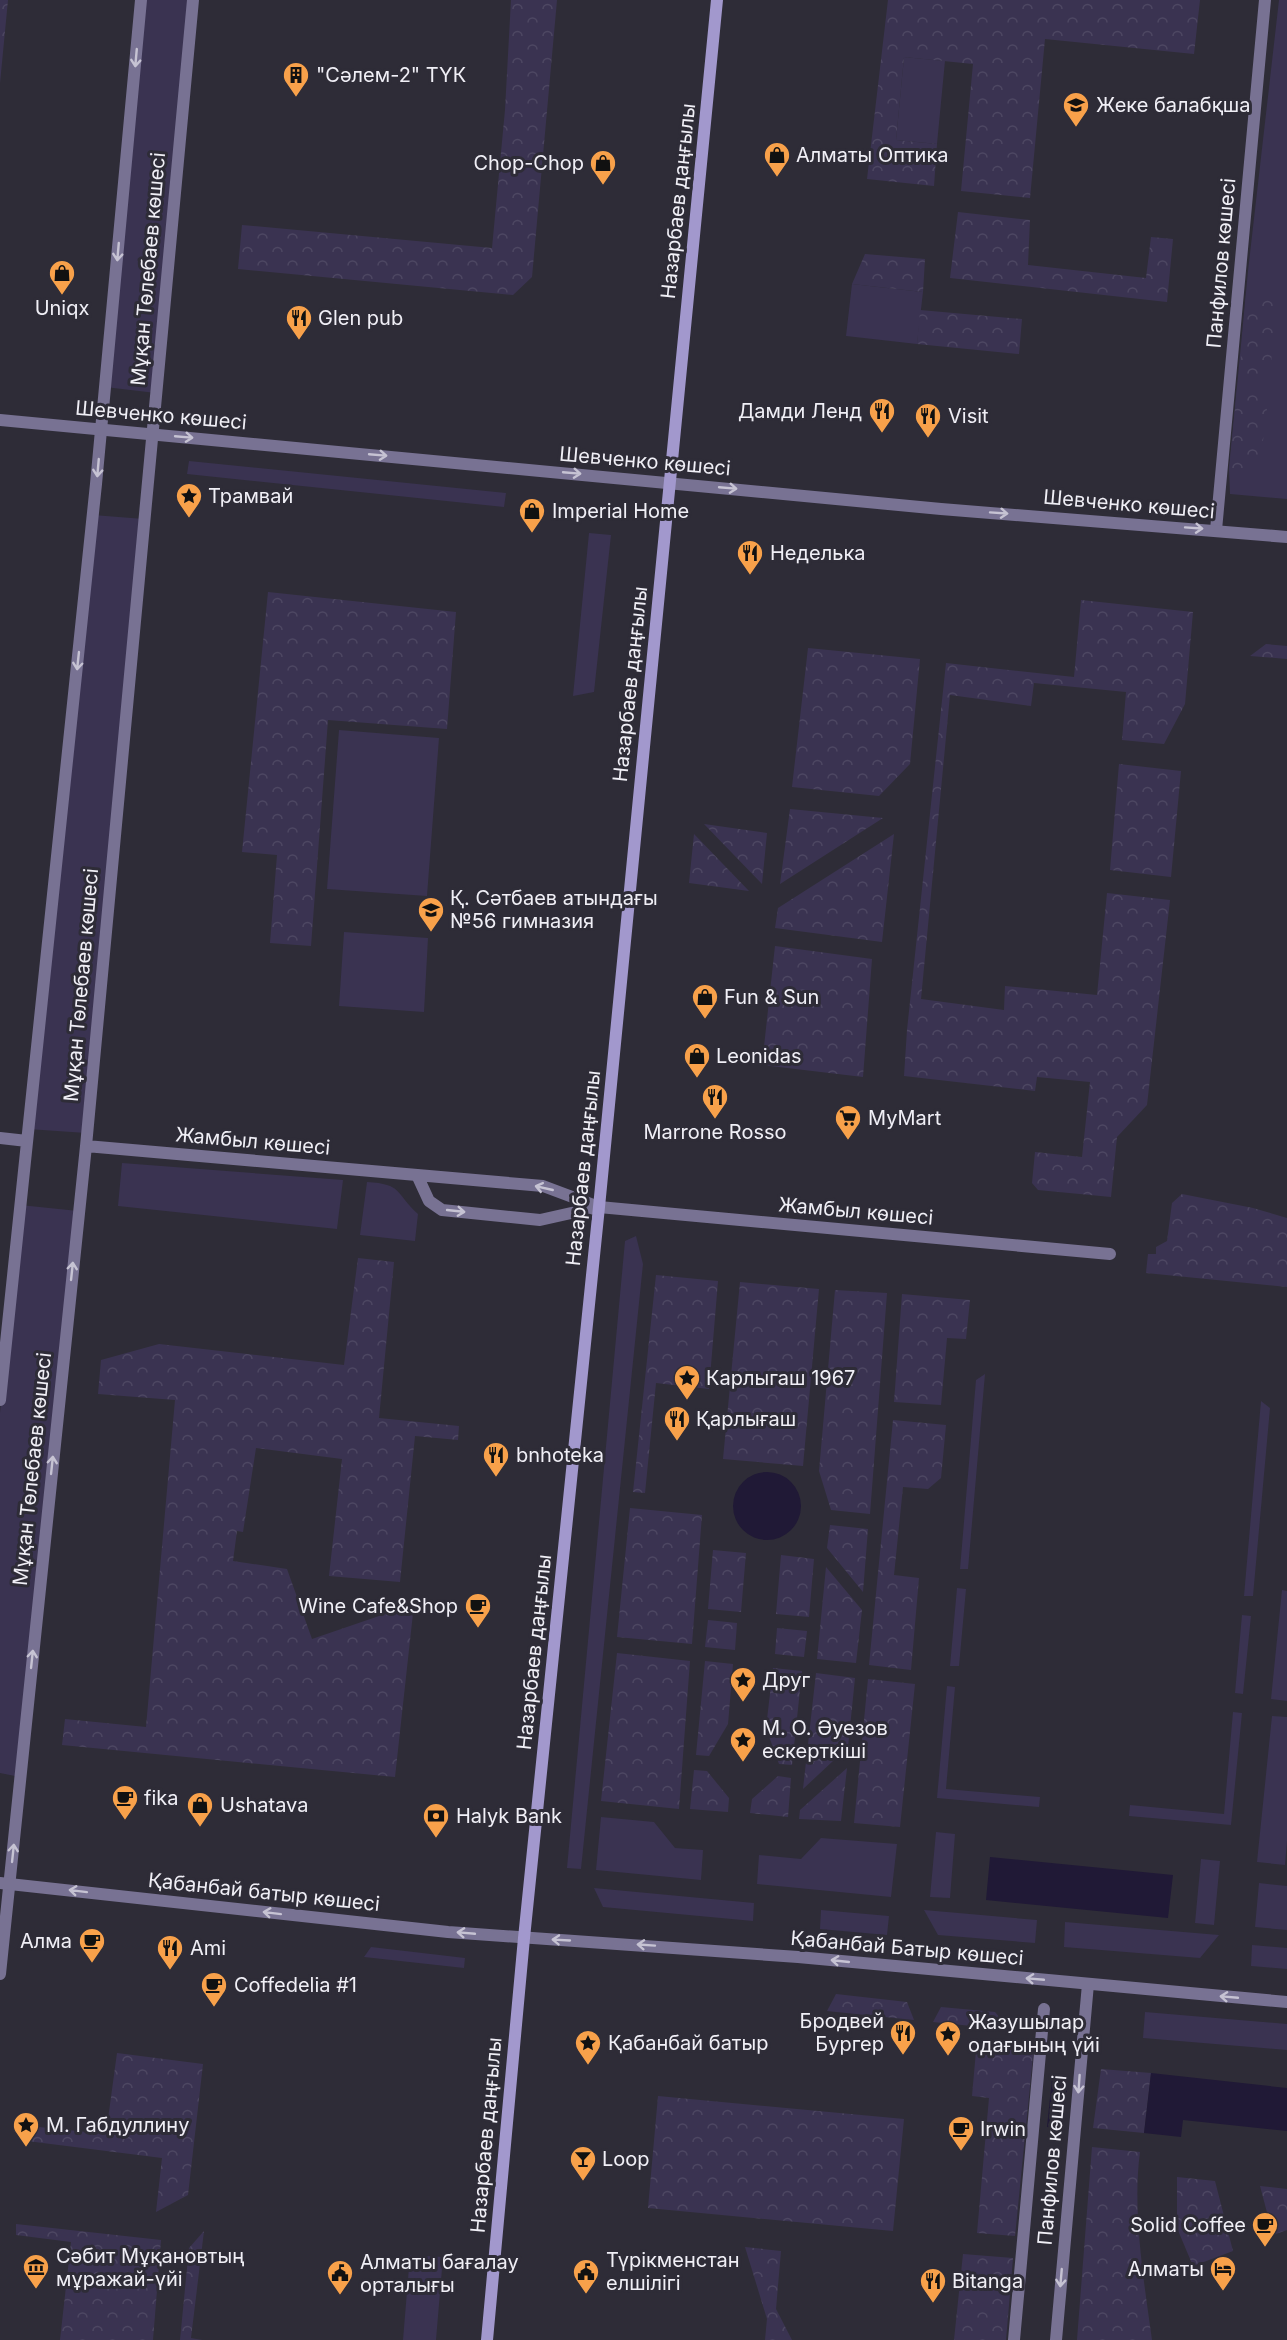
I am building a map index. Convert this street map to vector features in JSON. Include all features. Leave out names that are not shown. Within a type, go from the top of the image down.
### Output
[{"type":"main road","name":"Назарбаев даңғылы","points":[[487,2340],[524,1938],[599,1207],[717,0]]},
{"type":"street","name":"Мұқан Төлебаев көшесі","points":[[0,1400],[101,429],[141,0]]},
{"type":"street","name":"Мұқан Төлебаев көшесі","points":[[0,1974],[5,1883],[86,1146],[193,0]]},
{"type":"street","name":"Панфилов көшесі","points":[[1216,530],[1264,0]]},
{"type":"street","name":"Шевченко көшесі","points":[[0,420],[941,508],[1287,537]]},
{"type":"street","points":[[0,1138],[27,1141]]},
{"type":"street","name":"Жамбыл көшесі","points":[[86,1146],[543,1186],[599,1207],[1110,1254]]},
{"type":"street","name":"Жамбыл көшесі","points":[[417,1175],[429,1201],[442,1210],[540,1220],[599,1207]]},
{"type":"street","name":"Қабанбай батыр көшесі","points":[[5,1883],[337,1920],[524,1938]]},
{"type":"street","name":"Қабанбай Батыр көшесі","points":[[524,1938],[798,1957],[1287,2002]]},
{"type":"street","name":"Панфилов көшесі","points":[[1056,2340],[1088,1984]]},
{"type":"street","name":"Панфилов көшесі","points":[[1014,2340],[1044,2009]]},
{"type":"green space","points":[[0,0],[8,0],[0,83]]},
{"type":"green space","points":[[141,0],[193,0],[156,393],[105,387]]},
{"type":"green space","points":[[511,0],[557,0],[532,277],[513,295],[238,269],[242,225],[492,248],[505,110]]},
{"type":"green space","points":[[888,0],[1200,0],[1194,54],[1045,39],[1030,198],[961,191],[973,64],[904,57],[896,140],[937,144],[934,186],[867,179]]},
{"type":"green space","points":[[1279,0],[1287,0],[1287,499],[1230,494],[1229,470],[1248,271]]},
{"type":"green space","points":[[904,57],[945,61],[937,144],[896,140]]},
{"type":"green space","points":[[958,212],[1030,220],[1028,265],[1146,278],[1151,237],[1173,239],[1167,302],[950,278]]},
{"type":"green space","points":[[865,254],[925,259],[923,292],[852,284]]},
{"type":"green space","points":[[852,284],[923,292],[917,344],[846,336]]},
{"type":"green space","points":[[1246,295],[1278,298],[1269,381],[1239,379]]},
{"type":"green space","points":[[920,310],[1022,319],[1019,354],[917,344]]},
{"type":"green space","points":[[1237,388],[1269,392],[1259,473],[1229,470]]},
{"type":"green space","points":[[189,461],[506,493],[504,507],[187,474]]},
{"type":"green space","points":[[93,515],[144,519],[86,1133],[28,1129]]},
{"type":"green space","points":[[589,533],[611,535],[594,692],[573,696]]},
{"type":"green space","points":[[268,592],[456,612],[447,729],[328,720],[311,946],[270,943],[277,855],[242,852]]},
{"type":"green space","points":[[1081,600],[1193,612],[1185,704],[1164,744],[1122,740],[1126,692],[1034,683],[1031,706],[950,695],[921,999],[1004,1010],[1005,986],[1097,995],[1107,893],[1170,900],[1147,1105],[1117,1137],[1111,1197],[1038,1190],[1032,1183],[1035,1152],[1082,1157],[1090,1082],[1037,1077],[1035,1091],[904,1076],[946,663],[1074,677]]},
{"type":"green space","points":[[1266,644],[1287,646],[1287,659],[1250,656]]},
{"type":"green space","points":[[808,648],[920,659],[910,764],[879,796],[792,787]]},
{"type":"green space","points":[[339,730],[439,738],[427,896],[327,889]]},
{"type":"green space","points":[[1119,764],[1181,771],[1171,877],[1110,870]]},
{"type":"green space","points":[[790,809],[883,818],[780,884]]},
{"type":"green space","points":[[704,824],[767,833],[762,884]]},
{"type":"green space","points":[[694,834],[749,891],[689,883]]},
{"type":"green space","points":[[894,834],[882,942],[775,928],[778,908]]},
{"type":"green space","points":[[344,932],[428,938],[424,1012],[339,1006]]},
{"type":"green space","points":[[775,946],[872,959],[863,1077],[762,1065]]},
{"type":"green space","points":[[122,1163],[343,1180],[337,1229],[118,1206]]},
{"type":"green space","points":[[367,1182],[393,1187],[418,1214],[415,1241],[360,1235]]},
{"type":"green space","points":[[1182,1194],[1253,1208],[1287,1218],[1287,1287],[1146,1273],[1148,1254],[1156,1254],[1156,1247],[1167,1241],[1172,1203]]},
{"type":"green space","points":[[20,1205],[78,1211],[20,1777],[0,1773],[0,1413]]},
{"type":"green space","points":[[636,1236],[643,1264],[581,1869],[567,1868],[625,1241]]},
{"type":"green space","points":[[358,1258],[394,1262],[379,1418],[459,1426],[458,1440],[415,1436],[400,1582],[329,1576],[342,1459],[256,1448],[243,1532],[237,1531],[233,1561],[287,1569],[312,1639],[414,1604],[395,1777],[62,1745],[65,1719],[146,1727],[175,1400],[98,1394],[101,1360],[159,1344],[344,1365]]},
{"type":"green space","points":[[656,1275],[718,1281],[709,1389],[656,1383],[645,1493],[633,1492]]},
{"type":"green space","points":[[740,1282],[819,1289],[803,1466],[723,1459]]},
{"type":"green space","points":[[835,1290],[887,1293],[870,1514],[831,1510],[819,1471]]},
{"type":"green space","points":[[902,1294],[970,1300],[966,1339],[947,1338],[941,1405],[894,1402]]},
{"type":"green space","points":[[985,1374],[968,1569],[960,1569],[976,1380]]},
{"type":"green space","points":[[1261,1401],[1270,1408],[1253,1596],[1244,1596]]},
{"type":"green space","points":[[893,1420],[946,1425],[941,1478],[928,1489],[903,1487],[894,1575],[919,1578],[911,1670],[869,1665]]},
{"type":"green space","points":[[630,1508],[702,1515],[692,1644],[617,1637]]},
{"type":"green space","points":[[830,1525],[868,1529],[863,1592],[827,1548]]},
{"type":"green space","points":[[713,1550],[746,1553],[741,1612],[708,1609]]},
{"type":"green space","points":[[781,1555],[814,1559],[809,1617],[776,1614]]},
{"type":"green space","points":[[826,1567],[862,1610],[856,1663],[817,1659]]},
{"type":"green space","points":[[957,1588],[966,1589],[959,1666],[950,1666]]},
{"type":"green space","points":[[1282,1590],[1287,1591],[1287,1701],[1271,1699]]},
{"type":"green space","points":[[1242,1615],[1251,1616],[1243,1694],[1235,1693]]},
{"type":"green space","points":[[708,1620],[737,1623],[735,1650],[705,1647]]},
{"type":"green space","points":[[777,1628],[807,1631],[804,1657],[775,1654]]},
{"type":"green space","points":[[617,1653],[690,1661],[679,1809],[601,1801]]},
{"type":"green space","points":[[705,1661],[733,1664],[728,1724],[709,1756],[696,1755]]},
{"type":"green space","points":[[773,1668],[802,1671],[792,1765],[779,1764],[766,1728]]},
{"type":"green space","points":[[816,1673],[855,1678],[848,1747],[803,1789]]},
{"type":"green space","points":[[868,1679],[915,1684],[900,1827],[854,1823]]},
{"type":"green space","points":[[947,1686],[955,1687],[946,1789],[1040,1797],[1039,1807],[937,1798]]},
{"type":"green space","points":[[1233,1712],[1242,1713],[1231,1825],[1129,1816],[1130,1805],[1224,1814]]},
{"type":"green space","points":[[1272,1716],[1287,1717],[1285,1865],[1257,1862]]},
{"type":"green space","points":[[847,1768],[841,1821],[799,1819],[800,1810]]},
{"type":"green space","points":[[694,1770],[707,1771],[729,1798],[728,1812],[690,1809]]},
{"type":"green space","points":[[778,1776],[791,1778],[788,1817],[750,1813],[752,1799]]},
{"type":"green space","points":[[601,1817],[654,1822],[675,1848],[703,1850],[701,1880],[596,1870]]},
{"type":"green space","points":[[936,1832],[955,1834],[950,1898],[930,1897]]},
{"type":"green space","points":[[821,1838],[897,1844],[891,1897],[757,1884],[759,1855],[801,1859]]},
{"type":"green space","points":[[1201,1859],[1220,1861],[1214,1925],[1195,1923]]},
{"type":"green space","points":[[1259,1883],[1287,1886],[1287,1930],[1255,1927]]},
{"type":"green space","points":[[594,1888],[754,1903],[753,1921],[603,1907]]},
{"type":"green space","points":[[821,1910],[889,1916],[887,1935],[820,1929]]},
{"type":"green space","points":[[924,1910],[1037,1920],[1035,1943],[938,1935]]},
{"type":"green space","points":[[1065,1922],[1219,1935],[1200,1958],[1064,1947]]},
{"type":"green space","points":[[1252,1945],[1287,1948],[1287,1969],[1251,1966]]},
{"type":"green space","points":[[371,1947],[465,1958],[464,1968],[364,1957]]},
{"type":"green space","points":[[836,1994],[907,2002],[914,2020],[827,2011]]},
{"type":"green space","points":[[941,2007],[995,2012],[1006,2025],[1001,2029],[933,2022]]},
{"type":"green space","points":[[1145,2012],[1287,2024],[1287,2050],[1143,2038]]},
{"type":"green space","points":[[977,2040],[1034,2046],[1015,2236],[977,2233],[989,2098],[972,2096]]},
{"type":"green space","points":[[117,2053],[203,2064],[188,2195],[156,2212],[162,2158],[27,2141],[29,2126],[106,2134]]},
{"type":"green space","points":[[1101,2069],[1151,2073],[1144,2133],[1093,2128]]},
{"type":"green space","points":[[658,2096],[904,2119],[893,2231],[648,2208]]},
{"type":"green space","points":[[1092,2147],[1140,2152],[1138,2222],[1152,2340],[1077,2340]]},
{"type":"green space","points":[[1177,2177],[1215,2181],[1233,2251],[1193,2266],[1177,2228]]},
{"type":"green space","points":[[1260,2186],[1287,2189],[1287,2230],[1273,2235]]},
{"type":"green space","points":[[16,2224],[161,2240],[153,2340],[60,2340],[71,2242],[16,2235]]},
{"type":"green space","points":[[204,2231],[191,2338],[202,2340],[180,2340],[189,2248]]},
{"type":"green space","points":[[745,2247],[781,2251],[776,2309],[792,2340],[765,2340],[767,2319]]},
{"type":"green space","points":[[963,2254],[1013,2258],[1006,2340],[954,2340]]},
{"type":"green space","points":[[410,2255],[443,2257],[436,2340],[403,2340]]},
{"type":"shaded area","points":[[760,1472],[774,1472],[786,1477],[796,1487],[801,1506],[796,1525],[786,1535],[774,1540],[760,1540],[748,1535],[738,1525],[733,1513],[733,1499],[738,1487],[748,1477]]},
{"type":"shaded area","points":[[990,1857],[1173,1875],[1168,1918],[986,1900]]},
{"type":"shaded area","points":[[1151,2073],[1287,2088],[1287,2131],[1183,2120],[1181,2137],[1144,2133]]},
{"type":"shaded area","points":[[1052,2078],[1068,2080],[1063,2129],[1047,2127]]},
{"type":"place","name":"\"Сәлем-2\" ТҮК","points":[[296,98]]},
{"type":"place","name":"Жеке балабқша","points":[[1076,128]]},
{"type":"place","name":"Алматы Оптика","points":[[777,178]]},
{"type":"place","name":"Chop-Chop","points":[[603,186]]},
{"type":"place","name":"Uniqx","points":[[62,296]]},
{"type":"place","name":"Glen pub","points":[[299,341]]},
{"type":"place","name":"Дамди Ленд","points":[[882,434]]},
{"type":"place","name":"Visit","points":[[928,439]]},
{"type":"place","name":"Трамвай","points":[[189,519]]},
{"type":"place","name":"Imperial Home","points":[[532,534]]},
{"type":"place","name":"Неделька","points":[[750,576]]},
{"type":"place","name":"Қ. Сәтбаев атындағы №56 гимназия","points":[[431,933]]},
{"type":"place","name":"Fun & Sun","points":[[705,1020]]},
{"type":"place","name":"Leonidas","points":[[697,1079]]},
{"type":"place","name":"Marrone Rosso","points":[[715,1120]]},
{"type":"place","name":"MyMart","points":[[848,1141]]},
{"type":"place","name":"Карлыгаш 1967","points":[[687,1401]]},
{"type":"place","name":"Қарлығаш","points":[[677,1442]]},
{"type":"place","name":"bnhoteka","points":[[496,1478]]},
{"type":"place","name":"Wine Cafe&Shop","points":[[478,1629]]},
{"type":"place","name":"Друг","points":[[743,1703]]},
{"type":"place","name":"М. О. Әуезов ескерткіші","points":[[743,1763]]},
{"type":"place","name":"fika","points":[[125,1821]]},
{"type":"place","name":"Ushatava","points":[[200,1828]]},
{"type":"place","name":"Halyk Bank","points":[[436,1839]]},
{"type":"place","name":"Алма","points":[[92,1964]]},
{"type":"place","name":"Ami","points":[[170,1971]]},
{"type":"place","name":"Coffedelia #1","points":[[214,2008]]},
{"type":"place","name":"Бродвей Бургер","points":[[903,2056]]},
{"type":"place","name":"Жазушылар одағының үйі","points":[[948,2057]]},
{"type":"place","name":"Қабанбай батыр","points":[[588,2066]]},
{"type":"place","name":"М. Габдуллину","points":[[26,2148]]},
{"type":"place","name":"Irwin","points":[[961,2152]]},
{"type":"place","name":"Loop","points":[[583,2182]]},
{"type":"place","name":"Solid Coffee","points":[[1265,2248]]},
{"type":"place","name":"Сәбит Мұқановтың мұражай-үйі","points":[[36,2290]]},
{"type":"place","name":"Алматы","points":[[1223,2292]]},
{"type":"place","name":"Түрікменстан елшілігі","points":[[586,2295]]},
{"type":"place","name":"Алматы бағалау орталығы","points":[[340,2296]]},
{"type":"place","name":"Bitanga","points":[[933,2304]]}]
